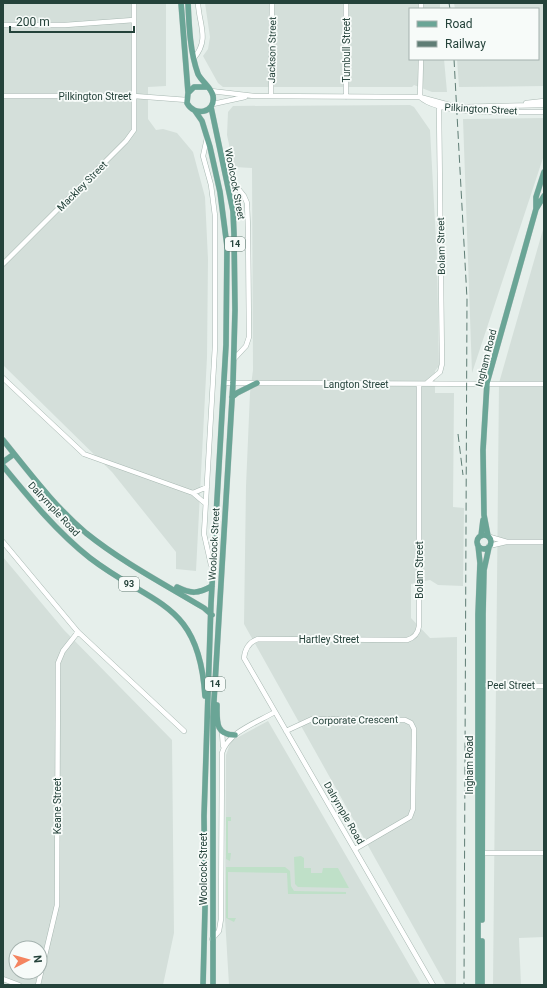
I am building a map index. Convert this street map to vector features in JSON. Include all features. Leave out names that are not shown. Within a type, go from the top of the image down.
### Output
[{"type":"main road","points":[[181,3],[188,93],[187,100]]},
{"type":"main road","name":"14","points":[[188,3],[194,58],[199,75],[214,97],[212,106]]},
{"type":"main road","points":[[188,93],[194,87],[209,89]]},
{"type":"main road","name":"14","points":[[187,100],[189,107],[195,111]]},
{"type":"main road","points":[[195,111],[205,112],[212,106]]},
{"type":"main road","name":"Woolcock Street","points":[[212,106],[215,132],[222,157],[232,211],[234,234],[233,383],[212,717],[213,983]]},
{"type":"main road","name":"Woolcock Street","points":[[195,111],[202,121],[220,192],[227,246],[226,345],[210,630],[204,816],[205,908],[202,985]]},
{"type":"main road","name":"Ingham Road","points":[[481,536],[484,515],[484,424],[487,383],[536,209],[536,197],[544,172]]},
{"type":"main road","name":"Ingham Road","points":[[536,209],[544,196]]},
{"type":"main road","points":[[232,397],[257,383]]},
{"type":"main road","name":"Dalrymple Road","points":[[3,440],[64,513],[85,532],[108,550],[204,608],[211,615],[218,629]]},
{"type":"main road","points":[[3,462],[14,454]]},
{"type":"main road","name":"Dalrymple Road","points":[[3,466],[36,506],[62,533],[90,558],[121,580],[164,604],[181,620],[193,640],[201,662],[207,726]]},
{"type":"main road","name":"Ingham Road","points":[[484,515],[489,537]]},
{"type":"main road","points":[[481,536],[489,537],[491,542],[489,547],[484,548],[478,545],[478,540],[481,536]]},
{"type":"main road","name":"Ingham Road","points":[[478,545],[480,563],[480,853],[478,985]]},
{"type":"main road","name":"Ingham Road","points":[[480,685],[484,570],[489,547]]},
{"type":"main road","points":[[146,573],[188,592],[201,592],[212,586]]},
{"type":"main road","points":[[210,630],[212,627],[218,629]]},
{"type":"main road","points":[[215,679],[217,722],[222,732],[229,735],[235,735]]},
{"type":"main road","name":"Ingham Road","points":[[480,853],[482,985]]},
{"type":"street","name":"Mackley Street","points":[[3,264],[131,136],[135,124],[134,3]]},
{"type":"street","points":[[194,58],[204,40],[198,3]]},
{"type":"street","name":"Jackson Street","points":[[271,96],[272,3]]},
{"type":"street","name":"Turnbull Street","points":[[346,3],[346,96]]},
{"type":"street","points":[[3,25],[65,25],[134,20]]},
{"type":"street","points":[[420,97],[421,60]]},
{"type":"street","name":"Pilkington Street","points":[[209,89],[254,96]]},
{"type":"street","name":"Pilkington Street","points":[[3,96],[134,96],[187,100]]},
{"type":"street","name":"Pilkington Street","points":[[212,106],[227,100],[254,96],[420,97],[458,110],[544,112]]},
{"type":"street","points":[[502,106],[544,101]]},
{"type":"street","name":"Pilkington Street","points":[[440,105],[457,107],[544,105]]},
{"type":"street","name":"Bolam Street","points":[[426,382],[433,379],[440,372],[442,364],[440,105]]},
{"type":"street","points":[[207,138],[202,156],[214,200],[216,240],[215,346],[205,542],[210,554],[213,576]]},
{"type":"street","points":[[222,157],[232,181],[246,200],[248,228],[249,337],[246,346],[234,359]]},
{"type":"street","points":[[3,378],[84,454],[193,493],[206,504]]},
{"type":"street","name":"Langton Street","points":[[224,383],[419,384],[426,382],[544,384]]},
{"type":"street","name":"Bolam Street","points":[[415,635],[419,626],[419,384]]},
{"type":"street","points":[[193,493],[207,487]]},
{"type":"street","points":[[489,537],[507,542],[544,542]]},
{"type":"street","points":[[3,542],[78,632],[184,731]]},
{"type":"street","points":[[489,547],[507,542]]},
{"type":"street","name":"Keane Street","points":[[38,985],[57,906],[58,662],[63,651],[78,632]]},
{"type":"street","name":"Hartley Street","points":[[246,650],[249,644],[258,639],[406,640],[415,635]]},
{"type":"street","name":"Dalrymple Road","points":[[246,650],[245,662],[433,985]]},
{"type":"street","name":"Peel Street","points":[[480,685],[544,686]]},
{"type":"street","points":[[223,749],[227,742],[235,735],[275,712]]},
{"type":"street","name":"Corporate Crescent","points":[[286,731],[304,722],[320,719],[405,720],[411,723],[414,729],[412,813],[410,817],[355,849]]},
{"type":"street","points":[[212,939],[219,931],[221,919],[222,732]]},
{"type":"street","points":[[480,853],[544,853]]},
{"type":"street","points":[[3,979],[19,985]]},
{"type":"shaded area","points":[[3,3],[166,3],[166,86],[148,87],[148,119],[156,130],[163,129],[177,133],[193,152],[205,197],[208,259],[207,357],[196,571],[176,569],[176,552],[112,472],[3,365]]},
{"type":"shaded area","points":[[205,3],[440,3],[440,8],[409,8],[409,60],[444,60],[447,92],[432,92],[414,85],[412,87],[223,87],[218,83],[203,56],[208,49],[210,37]]},
{"type":"shaded area","points":[[454,3],[544,3],[544,86],[459,87],[457,60],[539,60],[539,8],[455,8]]},
{"type":"shaded area","points":[[410,105],[414,107],[430,130],[437,259],[439,366],[435,371],[435,393],[454,393],[453,507],[464,508],[463,586],[438,585],[430,580],[411,584],[411,618],[430,638],[457,637],[456,985],[446,985],[244,624],[246,486],[250,393],[253,370],[252,168],[234,167],[227,135],[228,112],[233,106]]},
{"type":"shaded area","points":[[543,118],[544,155],[472,373],[463,119]]},
{"type":"shaded area","points":[[544,226],[544,937],[519,938],[521,985],[493,985],[499,383]]},
{"type":"shaded area","points":[[3,557],[64,630],[172,740],[174,933],[163,985],[3,985]]},
{"type":"shaded area","points":[[268,721],[421,985],[229,985],[225,918],[226,755],[231,741]]},
{"type":"green space","points":[[226,817],[231,817],[231,821],[228,821],[228,853],[231,853],[230,861],[226,859]]},
{"type":"green space","points":[[301,856],[304,858],[304,868],[311,868],[311,873],[322,873],[323,868],[338,868],[349,888],[298,887],[295,884],[294,857]]},
{"type":"green space","points":[[226,867],[285,867],[290,871],[291,886],[294,891],[346,892],[346,894],[288,894],[287,873],[228,872],[228,918],[236,918],[234,922],[226,918]]},
{"type":"railway","points":[[449,3],[450,8]]},
{"type":"railway","points":[[454,60],[467,299],[464,985]]},
{"type":"railway","points":[[458,434],[463,475]]}]
